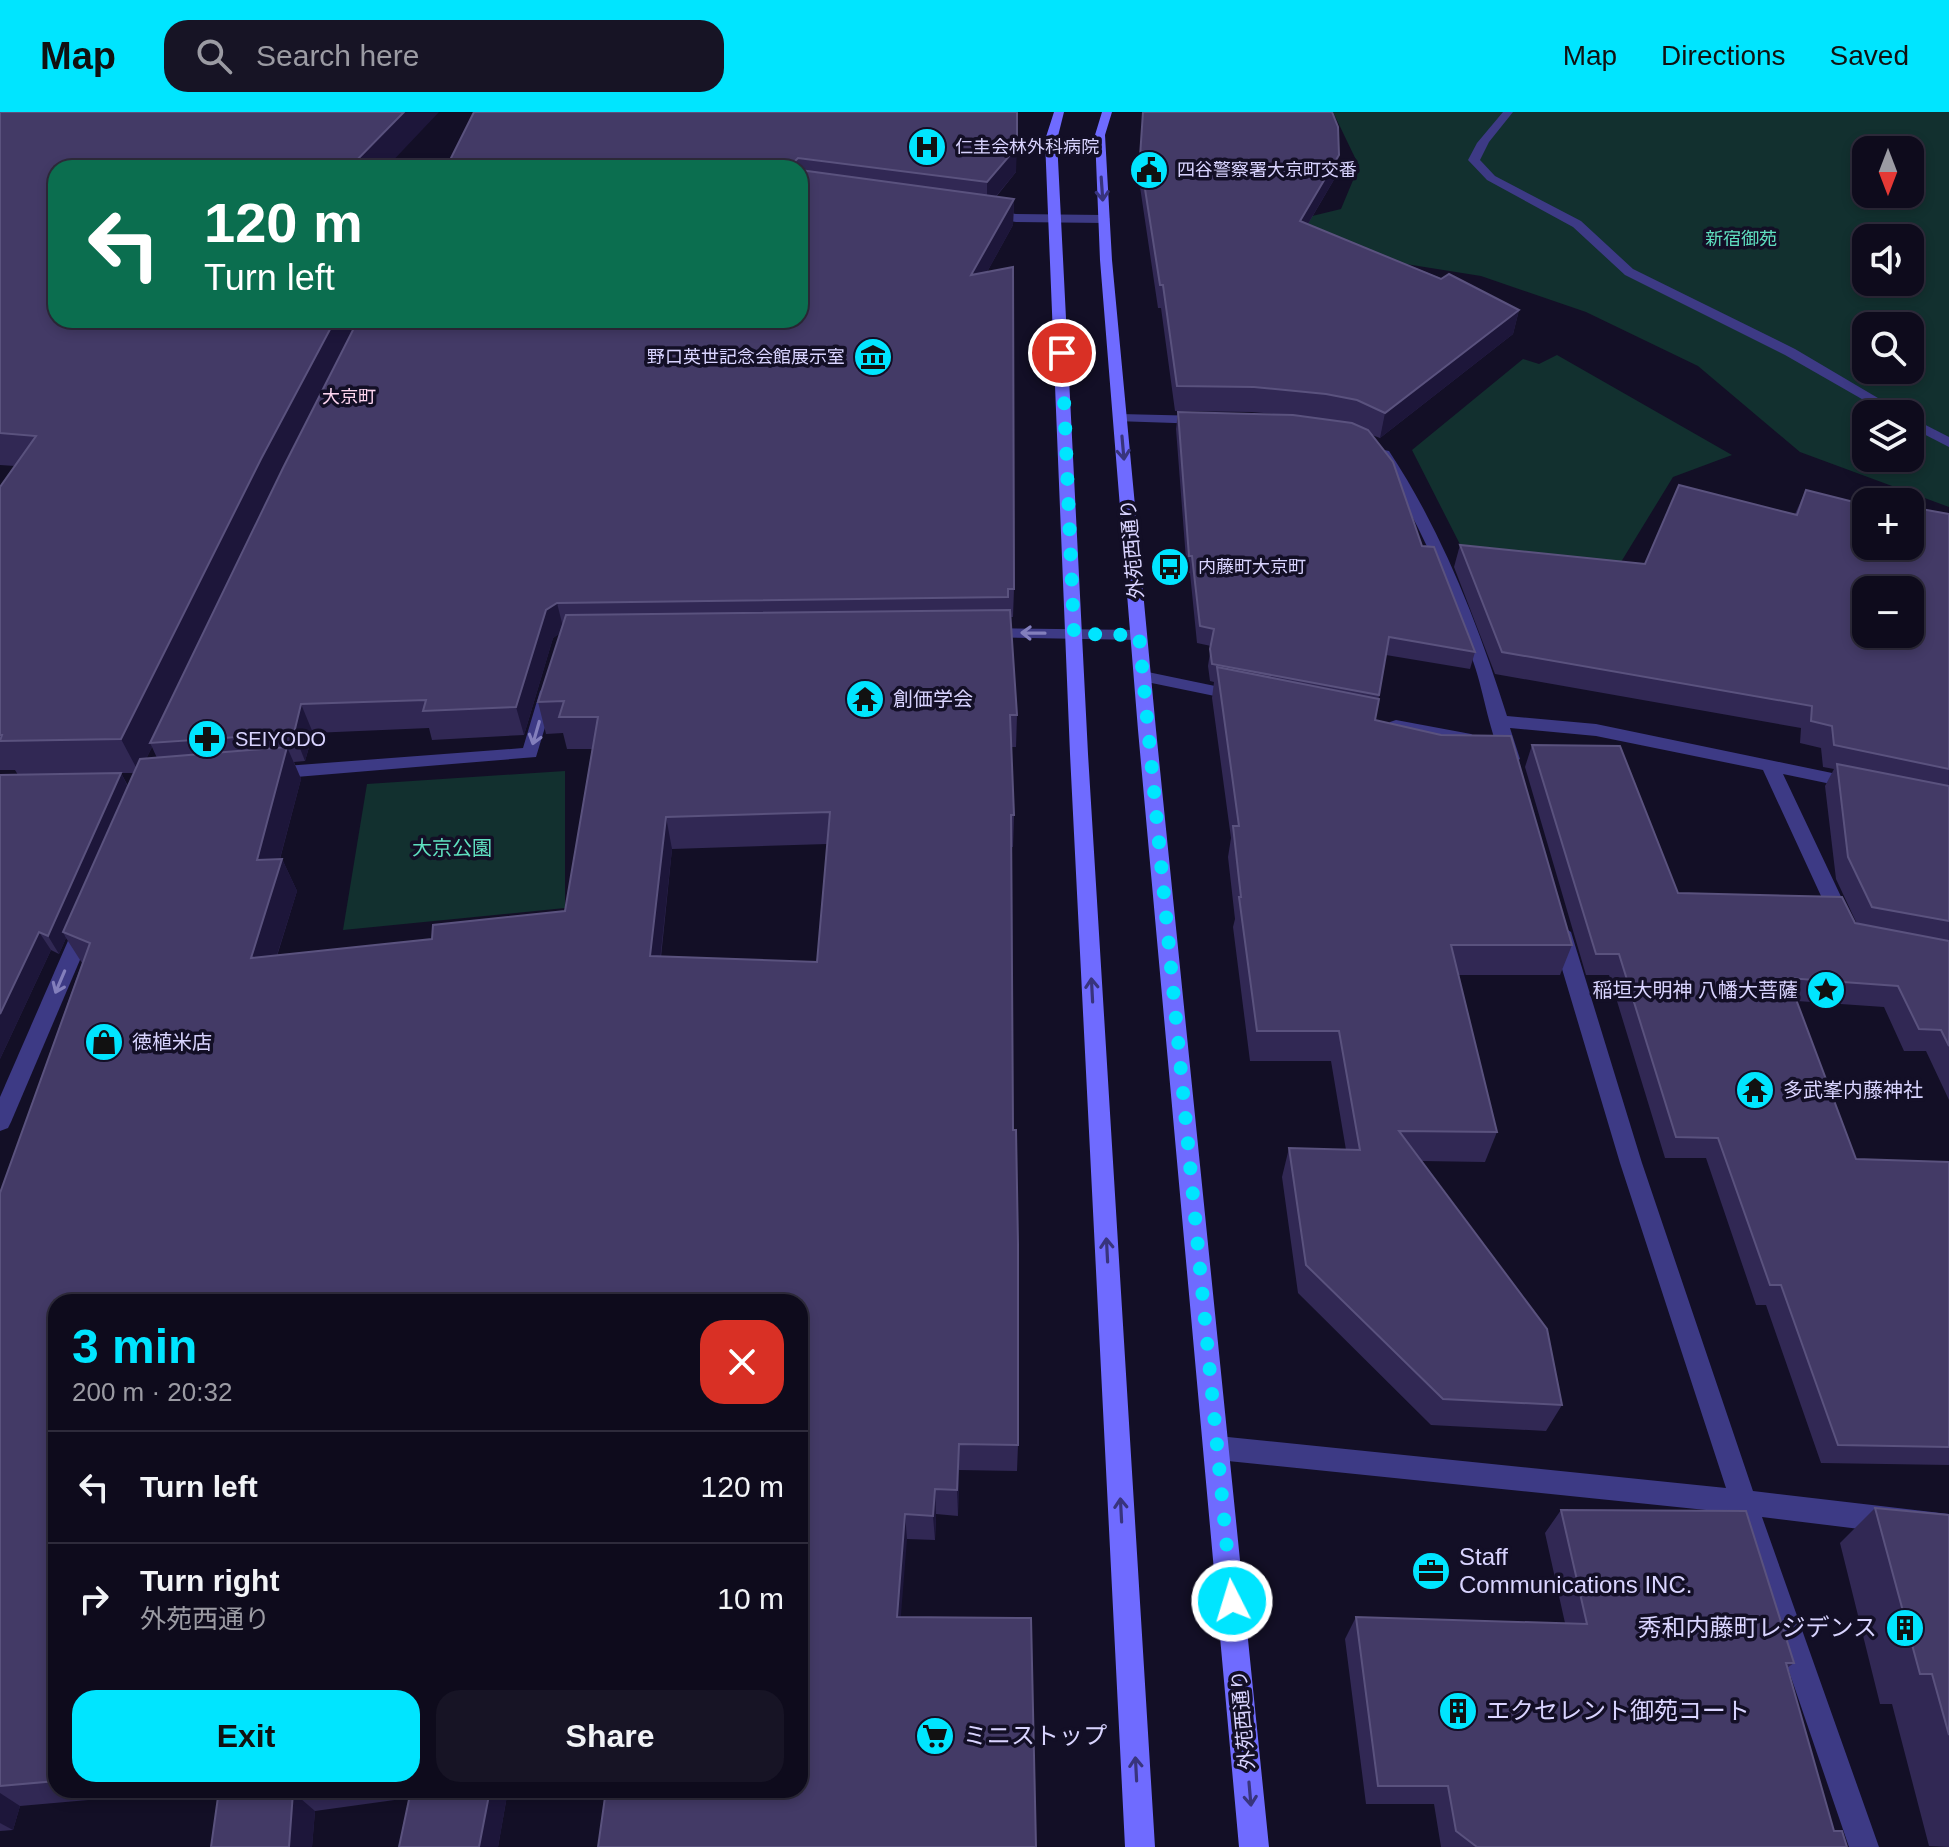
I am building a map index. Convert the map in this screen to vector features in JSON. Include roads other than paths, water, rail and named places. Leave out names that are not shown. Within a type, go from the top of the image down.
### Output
[{"type":"main road","points":[[1059,112],[1051,140],[1074,634],[1140,1847]]},
{"type":"main road","name":"外苑西通り","points":[[1107,112],[1100,135],[1120,418],[1254,1847]]},
{"type":"street","points":[[1508,112],[1501,124],[1484,137],[1474,160],[1491,178],[1577,224],[1629,272],[1790,352],[1874,400]]},
{"type":"street","points":[[969,212],[1016,218],[1104,219]]},
{"type":"street","points":[[1120,418],[1220,421]]},
{"type":"street","points":[[1924,429],[1949,443]]},
{"type":"street","points":[[1363,436],[1376,443],[1415,507],[1482,663],[1519,784]]},
{"type":"street","points":[[973,634],[1139,635]]},
{"type":"street","points":[[255,774],[530,753],[555,667]]},
{"type":"street","points":[[1143,676],[1250,698]]},
{"type":"street","points":[[1499,721],[1596,730],[1878,788]]},
{"type":"street","points":[[1386,724],[1506,747]]},
{"type":"street","points":[[1770,766],[1850,937]]},
{"type":"street","points":[[1554,905],[1605,1086],[1744,1502],[1864,1847]]},
{"type":"street","points":[[0,1122],[91,912]]},
{"type":"street","points":[[1218,1448],[1744,1502],[1949,1527]]},
{"type":"place","name":"仁圭会林外科病院","points":[[927,147]]},
{"type":"place","name":"四谷警察署大京町交番","points":[[1149,170]]},
{"type":"place","name":"野口英世記念会館展示室","points":[[873,357]]},
{"type":"place","name":"内藤町大京町","points":[[1170,567]]},
{"type":"place","name":"創価学会","points":[[865,699]]},
{"type":"place","name":"SEIYODO","points":[[207,739]]},
{"type":"place","name":"稲垣大明神 八幡大菩薩","points":[[1826,990]]},
{"type":"place","name":"徳植米店","points":[[104,1042]]},
{"type":"place","name":"多武峯内藤神社","points":[[1755,1090]]},
{"type":"place","name":"Staff Communications INC.","points":[[1431,1571]]},
{"type":"place","name":"秀和内藤町レジデンス","points":[[1905,1628]]},
{"type":"place","name":"エクセレント御苑コート","points":[[1458,1711]]},
{"type":"place","name":"ミニストップ","points":[[935,1736]]},
{"type":"district","name":"大京町","points":[[349,397]]},
{"type":"park label","name":"新宿御苑","points":[[1741,239]]},
{"type":"park label","name":"大京公園","points":[[452,848]]}]
